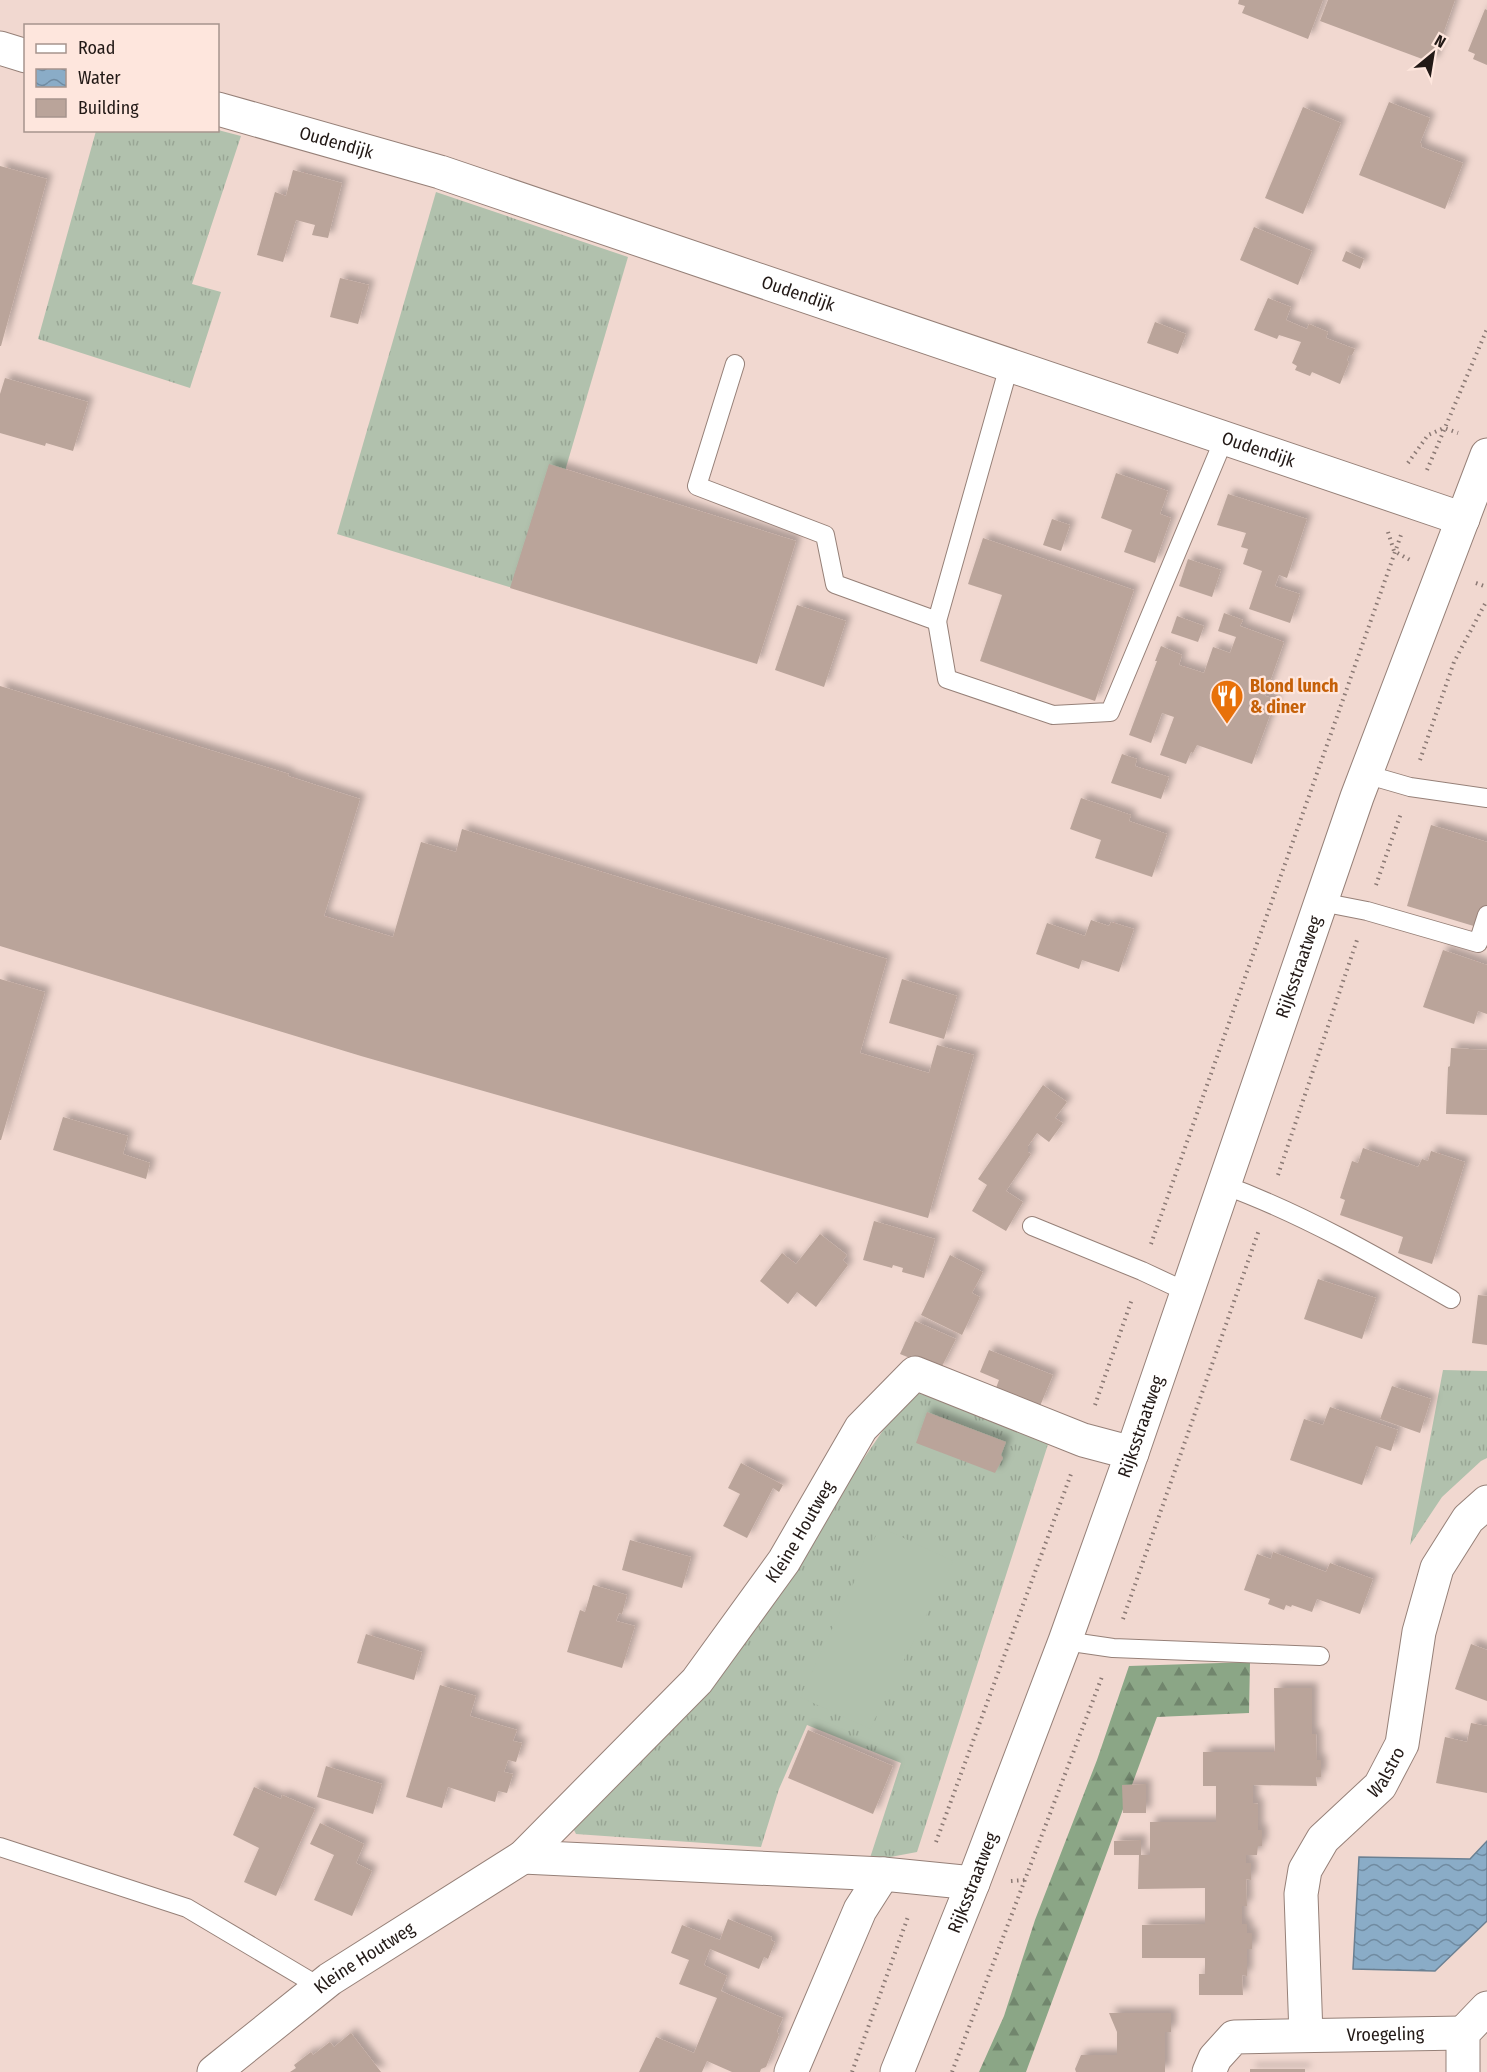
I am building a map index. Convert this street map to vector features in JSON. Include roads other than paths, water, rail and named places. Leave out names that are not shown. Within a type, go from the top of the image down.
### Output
[{"type":"street","points":[[0,48],[24,55]]},
{"type":"street","name":"Oudendijk","points":[[219,110],[440,172],[1463,519]]},
{"type":"street","name":"Rijksstraatweg","points":[[897,2072],[973,1883],[1065,1641],[1132,1453],[1365,774],[1487,455]]},
{"type":"street","name":"Kleine Houtweg","points":[[214,2072],[330,1979],[523,1857],[697,1681],[784,1562],[861,1428],[915,1373],[1083,1440],[1132,1453]]},
{"type":"street","name":"Walstro","points":[[1306,2035],[1301,1894],[1305,1870],[1323,1839],[1380,1786],[1402,1744],[1419,1632],[1437,1568],[1468,1520],[1487,1502]]},
{"type":"street","points":[[523,1857],[884,1874],[973,1883]]},
{"type":"street","points":[[791,2072],[860,1910],[884,1874]]},
{"type":"street","points":[[1463,2072],[1463,2033],[1487,2008]]},
{"type":"street","name":"Vroegeling","points":[[1209,2072],[1215,2058],[1234,2037],[1463,2033]]},
{"type":"lane","points":[[735,364],[697,486],[825,535],[835,584],[937,621]]},
{"type":"lane","points":[[1009,366],[937,621],[947,679],[1053,715],[1110,712],[1224,439]]},
{"type":"lane","points":[[1365,774],[1410,787],[1487,798]]},
{"type":"lane","points":[[1321,902],[1367,911],[1478,943],[1487,915]]},
{"type":"lane","points":[[1224,1185],[1269,1202],[1395,1267],[1451,1299]]},
{"type":"lane","points":[[1032,1226],[1142,1270],[1187,1292]]},
{"type":"lane","points":[[1065,1641],[1113,1648],[1320,1656]]},
{"type":"lane","points":[[0,1847],[187,1908],[320,1987]]},
{"type":"water","points":[[1487,1841],[1487,1921],[1435,1971],[1353,1969],[1359,1857],[1470,1859]]},
{"type":"place","name":"Blond lunch & diner","points":[[1227,725]]}]
